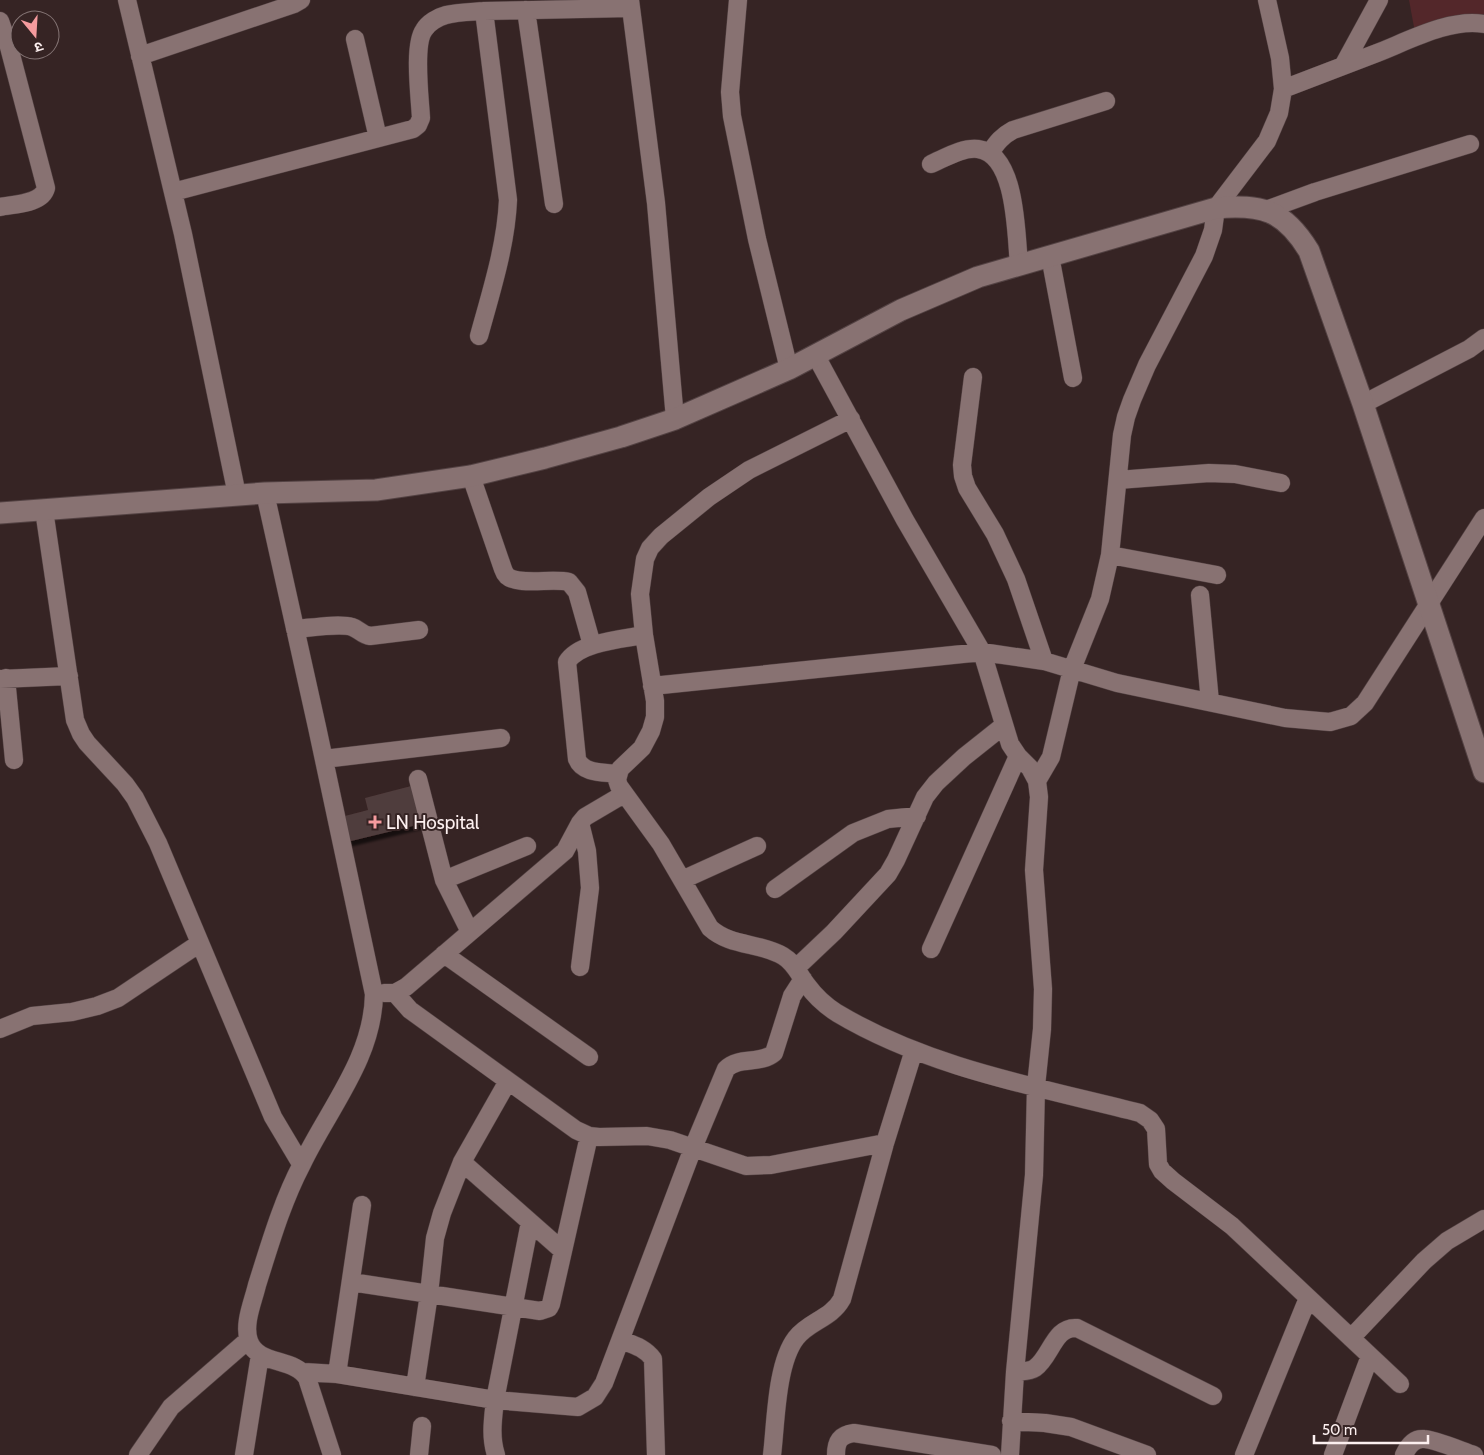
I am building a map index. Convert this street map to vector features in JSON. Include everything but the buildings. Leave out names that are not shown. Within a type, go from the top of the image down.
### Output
[{"type":"street","points":[[127,0],[183,234],[237,495]]},
{"type":"street","points":[[140,56],[302,0]]},
{"type":"street","points":[[738,0],[730,92],[732,116],[757,239],[789,370]]},
{"type":"street","points":[[1036,781],[1051,757],[1072,669],[1100,599],[1110,555],[1122,435],[1132,400],[1204,256],[1213,230],[1216,208],[1267,140],[1279,113],[1283,89],[1280,58],[1267,0]]},
{"type":"street","points":[[1343,66],[1379,0]]},
{"type":"street","points":[[173,192],[413,129],[418,125],[421,118],[419,41],[424,30],[433,21],[445,15],[463,12],[526,10],[560,5],[630,4],[656,203],[675,419]]},
{"type":"street","points":[[526,10],[554,204]]},
{"type":"street","points":[[480,336],[503,244],[508,200],[484,11]]},
{"type":"street","points":[[0,21],[9,47],[46,188],[45,194],[38,199],[0,207]]},
{"type":"street","points":[[1283,89],[1419,36],[1458,24],[1474,22],[1484,24]]},
{"type":"street","points":[[355,39],[378,138]]},
{"type":"street","points":[[990,153],[1001,138],[1014,130],[1106,101]]},
{"type":"street","points":[[1266,210],[1306,195],[1470,144]]},
{"type":"street","points":[[931,164],[966,149],[978,149],[990,153],[998,161],[1007,179],[1011,196],[1019,265]]},
{"type":"street","points":[[0,512],[265,493],[376,490],[471,476],[621,437],[675,419],[789,370],[901,310],[978,277],[1216,208],[1236,206],[1266,210],[1289,225],[1309,251],[1363,404],[1484,772]]},
{"type":"street","points":[[1050,256],[1074,378]]},
{"type":"street","points":[[1363,404],[1469,349],[1484,338]]},
{"type":"street","points":[[816,356],[905,520],[982,652],[1010,744],[1018,756],[1030,768],[1036,781],[1039,796],[1034,870],[1043,989],[1042,1029],[1036,1086],[1034,1175],[1015,1372],[1010,1455]]},
{"type":"street","points":[[973,377],[962,465],[963,476],[967,488],[995,534],[1016,579],[1044,661]]},
{"type":"street","points":[[851,419],[749,470],[709,497],[661,536],[650,548],[645,559],[640,594],[655,717],[651,731],[642,748],[620,769],[617,780],[624,794],[661,844],[710,928],[719,937],[773,950],[786,957],[820,1000],[836,1012],[914,1050],[971,1069],[1140,1113],[1150,1120],[1156,1129],[1158,1164],[1162,1171],[1232,1226],[1400,1384]]},
{"type":"street","points":[[1118,480],[1209,473],[1235,474],[1281,482]]},
{"type":"street","points":[[471,476],[503,570],[508,577],[524,581],[559,580],[569,582],[577,592],[592,645]]},
{"type":"street","points":[[265,493],[374,994],[370,1027],[353,1072],[301,1164],[269,1245],[248,1316],[248,1340],[251,1346],[260,1355],[293,1365],[304,1372],[337,1374],[495,1400],[578,1407],[596,1396],[604,1383],[693,1148],[726,1069],[737,1062],[764,1059],[774,1053],[799,973],[888,874],[925,797],[936,783],[964,757],[1003,726]]},
{"type":"street","points":[[44,510],[75,720],[81,734],[135,798],[158,843],[273,1117],[301,1164]]},
{"type":"street","points":[[652,686],[982,652],[1044,661],[1117,683],[1285,718],[1330,722],[1351,716],[1365,703],[1484,519]]},
{"type":"street","points":[[1110,555],[1216,575]]},
{"type":"street","points":[[1200,595],[1210,702]]},
{"type":"street","points":[[296,629],[344,626],[353,627],[370,636],[418,630]]},
{"type":"street","points":[[618,774],[583,768],[577,759],[567,667],[570,657],[592,645],[644,635]]},
{"type":"street","points":[[14,760],[3,678],[69,676]]},
{"type":"street","points":[[324,759],[502,738]]},
{"type":"street","points":[[931,949],[1018,756]]},
{"type":"street","points":[[418,779],[444,880],[470,932]]},
{"type":"street","points":[[374,994],[395,992],[406,987],[565,851],[585,817],[624,794]]},
{"type":"street","points":[[775,889],[853,833],[888,819],[917,816]]},
{"type":"street","points":[[580,823],[587,851],[590,888],[580,967]]},
{"type":"street","points":[[444,880],[527,846]]},
{"type":"street","points":[[682,880],[756,846]]},
{"type":"street","points":[[0,1029],[32,1016],[72,1012],[97,1006],[118,998],[200,942]]},
{"type":"street","points":[[444,954],[589,1057]]},
{"type":"street","points":[[395,992],[410,1010],[576,1130],[589,1136],[647,1136],[670,1140],[746,1166],[771,1165],[885,1142]]},
{"type":"street","points":[[772,1455],[782,1368],[796,1337],[837,1308],[842,1299],[885,1142],[914,1050]]},
{"type":"street","points":[[415,1387],[429,1294],[435,1238],[442,1213],[462,1162],[508,1081]]},
{"type":"street","points":[[351,1282],[540,1311],[549,1308],[589,1136]]},
{"type":"street","points":[[462,1162],[563,1251]]},
{"type":"street","points":[[337,1374],[362,1205]]},
{"type":"street","points":[[1351,1338],[1424,1261],[1447,1241],[1484,1219]]},
{"type":"street","points":[[496,1455],[492,1438],[495,1400],[530,1222]]},
{"type":"street","points":[[1244,1455],[1308,1298]]},
{"type":"street","points":[[1015,1372],[1028,1371],[1034,1368],[1060,1334],[1066,1329],[1077,1328],[1213,1396]]},
{"type":"street","points":[[138,1455],[171,1408],[248,1340]]},
{"type":"street","points":[[621,1340],[640,1347],[648,1352],[652,1359],[656,1455]]},
{"type":"street","points":[[244,1455],[250,1431],[260,1355]]},
{"type":"street","points":[[1333,1455],[1370,1356]]},
{"type":"street","points":[[304,1372],[332,1455]]},
{"type":"street","points":[[1011,1421],[1071,1427],[1147,1455]]},
{"type":"street","points":[[420,1455],[422,1426]]},
{"type":"street","points":[[836,1455],[836,1445],[839,1439],[846,1434],[854,1433],[897,1447],[992,1455]]},
{"type":"street","points":[[1404,1455],[1412,1442],[1424,1439],[1474,1455]]},
{"type":"shaded area","points":[[1409,0],[1484,0],[1484,27],[1416,38]]},
{"type":"place","name":"LN Hospital","points":[[375,822]]}]
